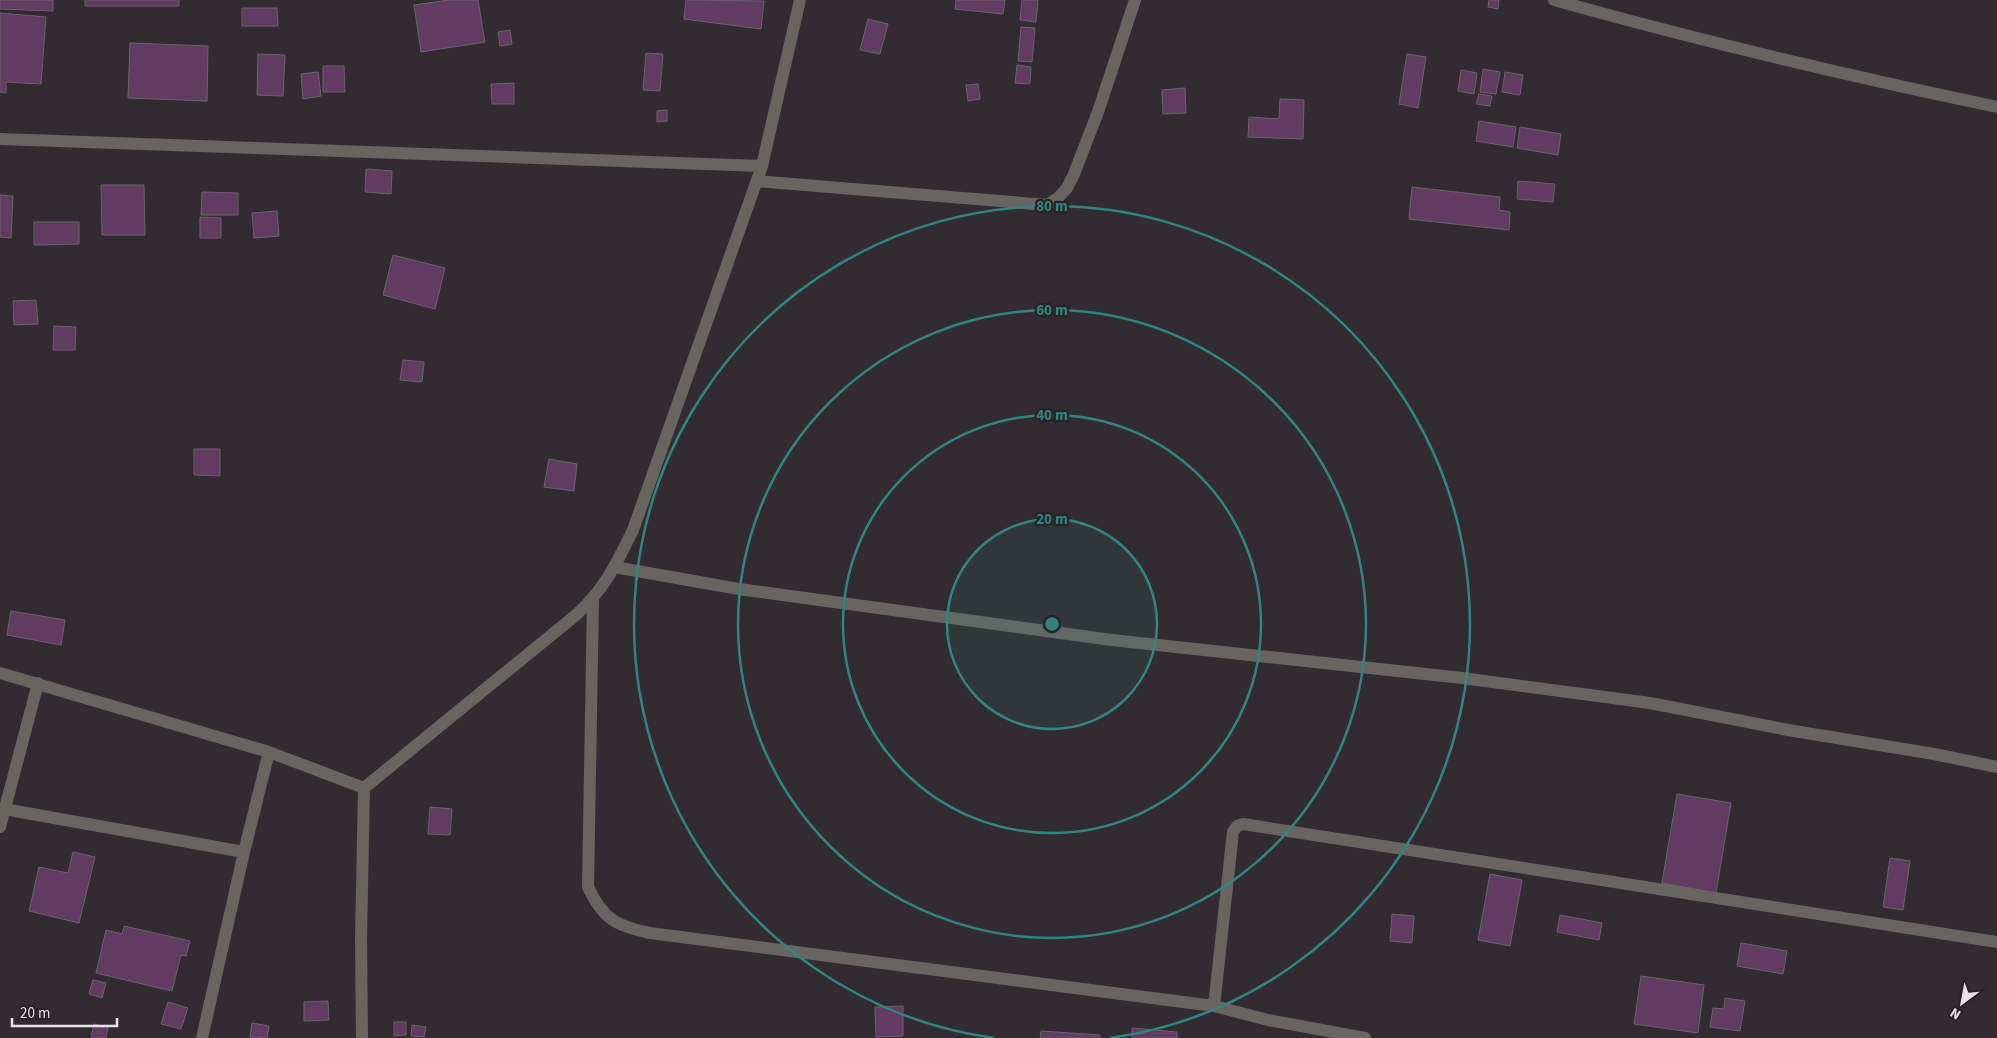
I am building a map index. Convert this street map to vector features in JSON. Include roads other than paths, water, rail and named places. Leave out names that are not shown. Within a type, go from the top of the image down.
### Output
[{"type":"street","points":[[362,1038],[361,939],[364,788],[552,636],[593,600],[604,586],[632,530],[757,181],[800,0]]},
{"type":"street","points":[[757,181],[1047,206],[1067,188],[1074,174],[1098,112],[1135,0]]},
{"type":"street","points":[[1554,0],[1774,56],[1997,107]]},
{"type":"street","points":[[0,138],[762,166]]},
{"type":"street","points":[[614,567],[739,589],[1112,640],[1462,678],[1640,702],[1997,766]]},
{"type":"street","points":[[593,600],[588,887],[597,906],[612,920],[629,928],[650,933],[1214,1006],[1268,1020],[1365,1038]]},
{"type":"street","points":[[0,673],[269,752],[364,788]]},
{"type":"street","points":[[0,827],[38,683]]},
{"type":"street","points":[[202,1038],[244,852],[269,752]]},
{"type":"street","points":[[4,809],[244,852]]},
{"type":"street","points":[[1214,1006],[1233,832],[1237,826],[1244,824],[1997,942]]}]
